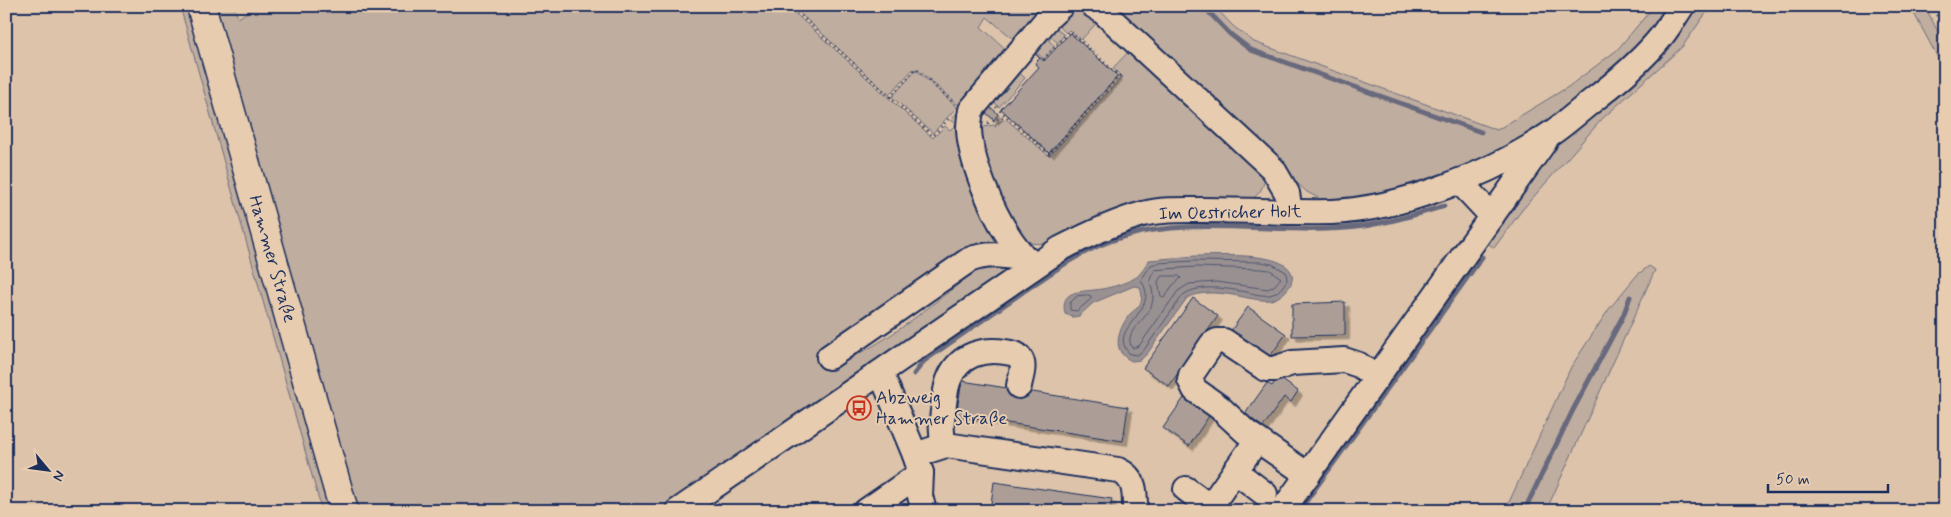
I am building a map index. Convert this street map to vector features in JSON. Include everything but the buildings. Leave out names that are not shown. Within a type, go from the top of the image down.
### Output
[{"type":"main road","name":"Hammer Straße","points":[[201,6],[344,511]]},
{"type":"street","points":[[1029,264],[1009,238],[993,208],[982,180],[970,144],[971,104],[1055,10],[1061,6]]},
{"type":"street","points":[[1094,6],[1102,11],[1273,169],[1287,192],[1290,212]]},
{"type":"street","name":"Im Oestricher Holt","points":[[678,511],[881,373],[1029,264],[1088,235],[1116,223],[1145,214],[1174,210],[1333,212],[1362,209],[1391,203],[1459,181],[1507,159],[1550,134],[1624,75],[1656,43],[1682,6]]},
{"type":"street","points":[[1282,511],[1550,134]]},
{"type":"street","points":[[1459,181],[1492,216]]},
{"type":"street","points":[[829,357],[969,260],[981,255],[995,254],[1029,264]]},
{"type":"street","points":[[1308,475],[1257,440],[1192,386],[1191,375],[1217,341],[1224,341],[1266,369],[1274,369],[1292,363],[1344,360],[1359,365],[1377,378]]},
{"type":"street","points":[[944,445],[941,423],[947,384],[950,376],[964,360],[981,351],[992,350],[1014,353],[1019,356],[1022,364],[1020,386]]},
{"type":"street","points":[[881,373],[918,464],[920,496],[924,511]]},
{"type":"street","points":[[1186,489],[1213,509],[1230,478],[1257,440]]},
{"type":"street","points":[[866,511],[918,464],[944,445],[1118,470],[1131,480],[1135,490],[1134,511]]},
{"type":"street","points":[[1230,478],[1265,494]]},
{"type":"path","points":[[790,6],[933,136],[971,104]]},
{"type":"path","points":[[1932,6],[1945,32]]},
{"type":"path","points":[[890,97],[916,69],[1049,154],[1119,76],[1070,31],[1043,60]]},
{"type":"shaded area","points":[[180,6],[192,6],[335,511],[322,511]]},
{"type":"shaded area","points":[[210,6],[234,6],[238,18],[257,6],[787,6],[933,138],[945,126],[950,130],[956,124],[951,120],[960,109],[1006,246],[975,245],[962,251],[828,343],[823,349],[840,361],[855,355],[886,338],[917,316],[959,284],[956,280],[989,262],[1005,266],[1002,275],[664,511],[352,511],[217,27],[222,24],[216,26]]},
{"type":"shaded area","points":[[792,6],[1049,6],[1016,41],[987,17],[981,27],[1008,51],[959,106],[917,69],[912,70],[889,95]]},
{"type":"shaded area","points":[[1105,6],[1214,6],[1233,26],[1254,42],[1497,130],[1568,87],[1617,50],[1654,6],[1673,6],[1650,38],[1556,117],[1497,154],[1448,176],[1354,201],[1322,200],[1307,192]]},
{"type":"shaded area","points":[[1698,6],[1711,6],[1682,47],[1602,119],[1522,210],[1494,248],[1484,240],[1550,151],[1626,87],[1664,50]]},
{"type":"shaded area","points":[[1910,6],[1925,6],[1945,46],[1945,71]]},
{"type":"shaded area","points":[[1069,8],[1083,8],[1101,18],[1081,40],[1069,30],[1066,33],[1052,19]]},
{"type":"shaded area","points":[[1055,27],[1064,35],[1058,43],[1051,37],[1049,41],[1055,46],[1044,59],[1034,51]]},
{"type":"shaded area","points":[[1132,48],[1265,177],[1261,190],[1252,199],[1046,244],[1026,243],[1001,205],[976,129],[993,125],[996,127],[995,124],[1006,119],[1049,156],[1122,77],[1113,68]]},
{"type":"shaded area","points":[[1016,69],[1025,78],[999,107],[990,98]]},
{"type":"shaded area","points":[[916,70],[957,107],[933,133],[892,97]]},
{"type":"shaded area","points":[[1649,266],[1655,270],[1546,511],[1505,511],[1571,367],[1609,309],[1637,275]]},
{"type":"water","points":[[1195,256],[1247,256],[1275,261],[1285,265],[1291,272],[1292,281],[1287,290],[1271,300],[1259,300],[1217,293],[1194,295],[1187,298],[1147,354],[1140,360],[1132,361],[1125,357],[1121,352],[1118,340],[1122,326],[1140,303],[1142,296],[1140,287],[1134,286],[1093,303],[1079,316],[1073,317],[1065,314],[1065,301],[1071,294],[1110,287],[1131,280],[1139,274],[1149,260]]},
{"type":"waterway","points":[[1203,6],[1230,34],[1251,50],[1481,132]]},
{"type":"waterway","points":[[914,374],[924,361],[1056,269],[1095,247],[1122,237],[1147,231],[1198,227],[1340,229],[1400,219],[1444,206]]},
{"type":"waterway","points":[[1299,511],[1482,257]]},
{"type":"waterway","points":[[1524,511],[1573,410],[1623,316],[1630,297]]},
{"type":"place","name":"Abzweig Hammer Straße","points":[[859,408]]}]
